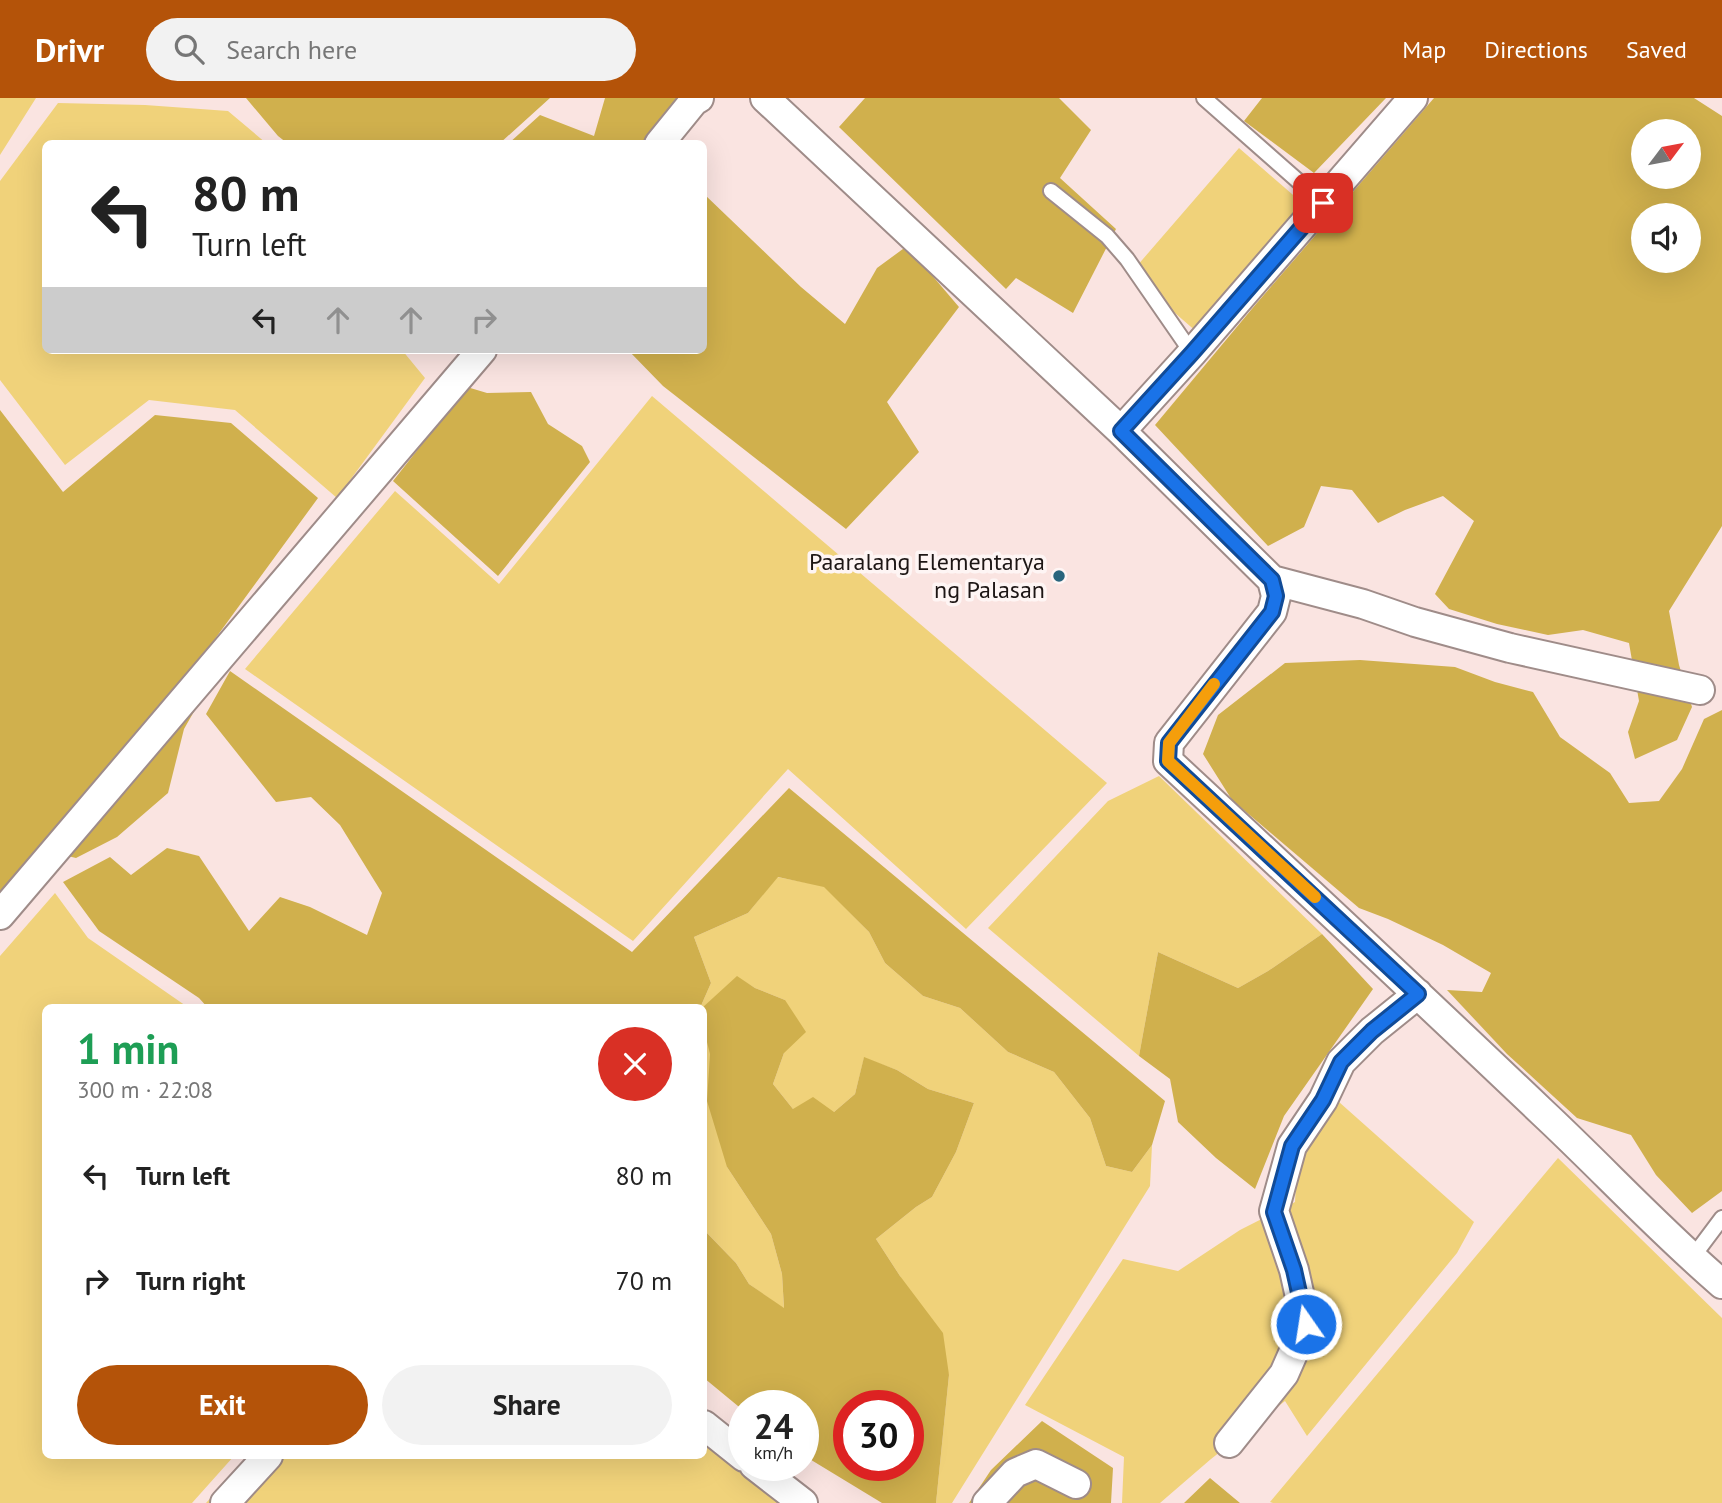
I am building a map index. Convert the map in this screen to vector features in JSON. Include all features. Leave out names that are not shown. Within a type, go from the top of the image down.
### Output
[{"type":"street","points":[[662,140],[699,98]]},
{"type":"street","points":[[765,98],[1121,431],[1272,580],[1510,648],[1700,690]]},
{"type":"street","points":[[1121,431],[1413,98]]},
{"type":"street","points":[[0,915],[479,354]]},
{"type":"street","points":[[1272,580],[1276,596],[1272,612],[1169,743],[1168,761],[1418,994],[1722,1284]]},
{"type":"street","points":[[1229,1443],[1284,1374],[1306,1324],[1294,1270],[1274,1212],[1292,1146],[1323,1100],[1341,1062],[1372,1031],[1418,994]]},
{"type":"street","points":[[707,1427],[728,1444]]},
{"type":"street","points":[[225,1503],[265,1459]]},
{"type":"street","points":[[988,1503],[1015,1473],[1036,1464],[1076,1484]]},
{"type":"street","points":[[775,1481],[803,1503]]},
{"type":"lane","points":[[1205,98],[1323,203]]},
{"type":"lane","points":[[1051,191],[1107,236],[1127,259],[1192,353]]},
{"type":"lane","points":[[1692,1258],[1722,1218]]},
{"type":"shaded area","points":[[0,98],[36,98],[0,155]]},
{"type":"shaded area","points":[[246,98],[550,98],[503,140],[283,140]]},
{"type":"shaded area","points":[[605,98],[681,98],[645,140],[512,140],[540,115],[594,136]]},
{"type":"shaded area","points":[[865,98],[1059,98],[1091,130],[1060,178],[1116,229],[1073,313],[1016,278],[1006,289],[839,127]]},
{"type":"shaded area","points":[[1262,98],[1386,98],[1314,173],[1244,121]]},
{"type":"shaded area","points":[[1434,98],[1694,98],[1722,116],[1722,526],[1669,611],[1679,665],[1692,707],[1677,740],[1635,759],[1628,732],[1639,701],[1629,643],[1583,630],[1548,635],[1497,624],[1449,609],[1435,594],[1474,521],[1443,496],[1378,523],[1352,490],[1321,486],[1304,527],[1268,546],[1155,425]]},
{"type":"shaded area","points":[[58,103],[228,111],[262,140],[42,140],[42,354],[405,354],[425,378],[337,498],[235,410],[149,400],[65,465],[0,380],[0,181]]},
{"type":"shaded area","points":[[1239,148],[1307,207],[1198,333],[1130,274]]},
{"type":"shaded area","points":[[707,197],[801,287],[845,324],[877,268],[907,246],[959,307],[887,402],[919,452],[846,529],[663,386],[632,354],[707,354]]},
{"type":"shaded area","points":[[467,387],[487,393],[531,392],[548,424],[582,446],[590,462],[498,576],[393,481]]},
{"type":"shaded area","points":[[652,396],[1107,783],[966,929],[788,769],[633,941],[245,669],[395,491],[499,584]]},
{"type":"shaded area","points":[[0,410],[63,492],[155,415],[231,423],[318,498],[212,643],[208,687],[184,729],[168,793],[117,837],[76,858],[39,849],[0,893]]},
{"type":"shaded area","points":[[1360,660],[1455,667],[1533,692],[1560,737],[1610,773],[1629,803],[1659,801],[1682,769],[1704,719],[1722,710],[1722,1191],[1692,1213],[1656,1175],[1631,1135],[1577,1118],[1507,1054],[1447,990],[1482,992],[1491,973],[1443,945],[1359,908],[1232,800],[1203,754],[1218,715],[1285,663]]},
{"type":"shaded area","points":[[230,671],[632,952],[789,788],[1165,1101],[1152,1145],[1132,1172],[1106,1166],[1090,1118],[1054,1072],[1008,1052],[960,1008],[923,996],[885,963],[869,932],[824,887],[778,877],[748,913],[694,937],[711,983],[702,1004],[204,1004],[99,931],[63,882],[110,857],[131,875],[167,848],[199,856],[249,931],[280,897],[310,907],[367,935],[382,893],[340,825],[311,797],[276,802],[206,714]]},
{"type":"shaded area","points":[[1159,776],[1322,934],[1238,988],[1158,952],[1139,1056],[988,928],[1108,801]]},
{"type":"shaded area","points":[[777,877],[824,886],[869,932],[885,963],[923,996],[960,1008],[1008,1052],[1054,1072],[1090,1118],[1106,1166],[1132,1172],[1152,1145],[1150,1186],[952,1503],[936,1503],[949,1375],[900,1276],[876,1239],[932,1197],[956,1152],[974,1103],[928,1089],[897,1070],[864,1058],[855,1094],[834,1112],[793,1109],[773,1084],[784,1053],[785,1000],[755,988],[737,977],[727,1167],[771,1234],[782,1274],[784,1309],[749,1284],[736,1263],[707,1233],[707,1004],[702,1004],[711,983],[694,937],[748,913]]},
{"type":"shaded area","points":[[55,893],[88,938],[183,1004],[42,1004],[42,1459],[231,1459],[192,1503],[0,1503],[0,956]]},
{"type":"shaded area","points":[[1322,934],[1373,989],[1284,1116],[1255,1189],[1216,1158],[1178,1122],[1170,1079],[1139,1056],[1158,952],[1238,988]]},
{"type":"shaded area","points":[[737,976],[755,988],[785,1000],[806,1032],[784,1053],[773,1084],[793,1109],[813,1097],[834,1112],[855,1094],[864,1057],[897,1070],[928,1089],[974,1103],[956,1152],[932,1197],[876,1239],[943,1333],[949,1375],[936,1503],[882,1503],[846,1481],[924,1481],[924,1390],[833,1390],[833,1473],[819,1465],[819,1390],[728,1390],[728,1398],[707,1380],[707,1233],[736,1263],[749,1284],[784,1308],[782,1274],[771,1234],[727,1167],[707,1101],[710,1054],[707,1042],[706,1004]]},
{"type":"shaded area","points":[[1339,1102],[1474,1222],[1457,1253],[1307,1436],[1285,1401],[1160,1503],[1122,1503],[1124,1457],[1025,1405],[1123,1259],[1178,1271],[1240,1230],[1295,1202],[1297,1163]]},
{"type":"shaded area","points":[[1558,1158],[1722,1318],[1722,1503],[1270,1502]]},
{"type":"shaded area","points":[[707,1413],[728,1431],[728,1481],[789,1481],[816,1503],[206,1503],[245,1459],[707,1459]]},
{"type":"shaded area","points":[[1042,1421],[1113,1468],[1111,1503],[969,1503],[991,1470]]},
{"type":"shaded area","points":[[1210,1478],[1240,1503],[1184,1503]]},
{"type":"slow traffic","points":[[1214,684],[1169,743],[1168,761],[1315,897]]},
{"type":"place","name":"Paaralang Elementarya ng Palasan","points":[[1059,576]]},
{"type":"route","points":[[1306,1324],[1294,1270],[1274,1212],[1292,1146],[1323,1100],[1341,1062],[1372,1031],[1418,994],[1168,761],[1169,743],[1272,612],[1276,596],[1272,580],[1121,431],[1323,203]]}]
